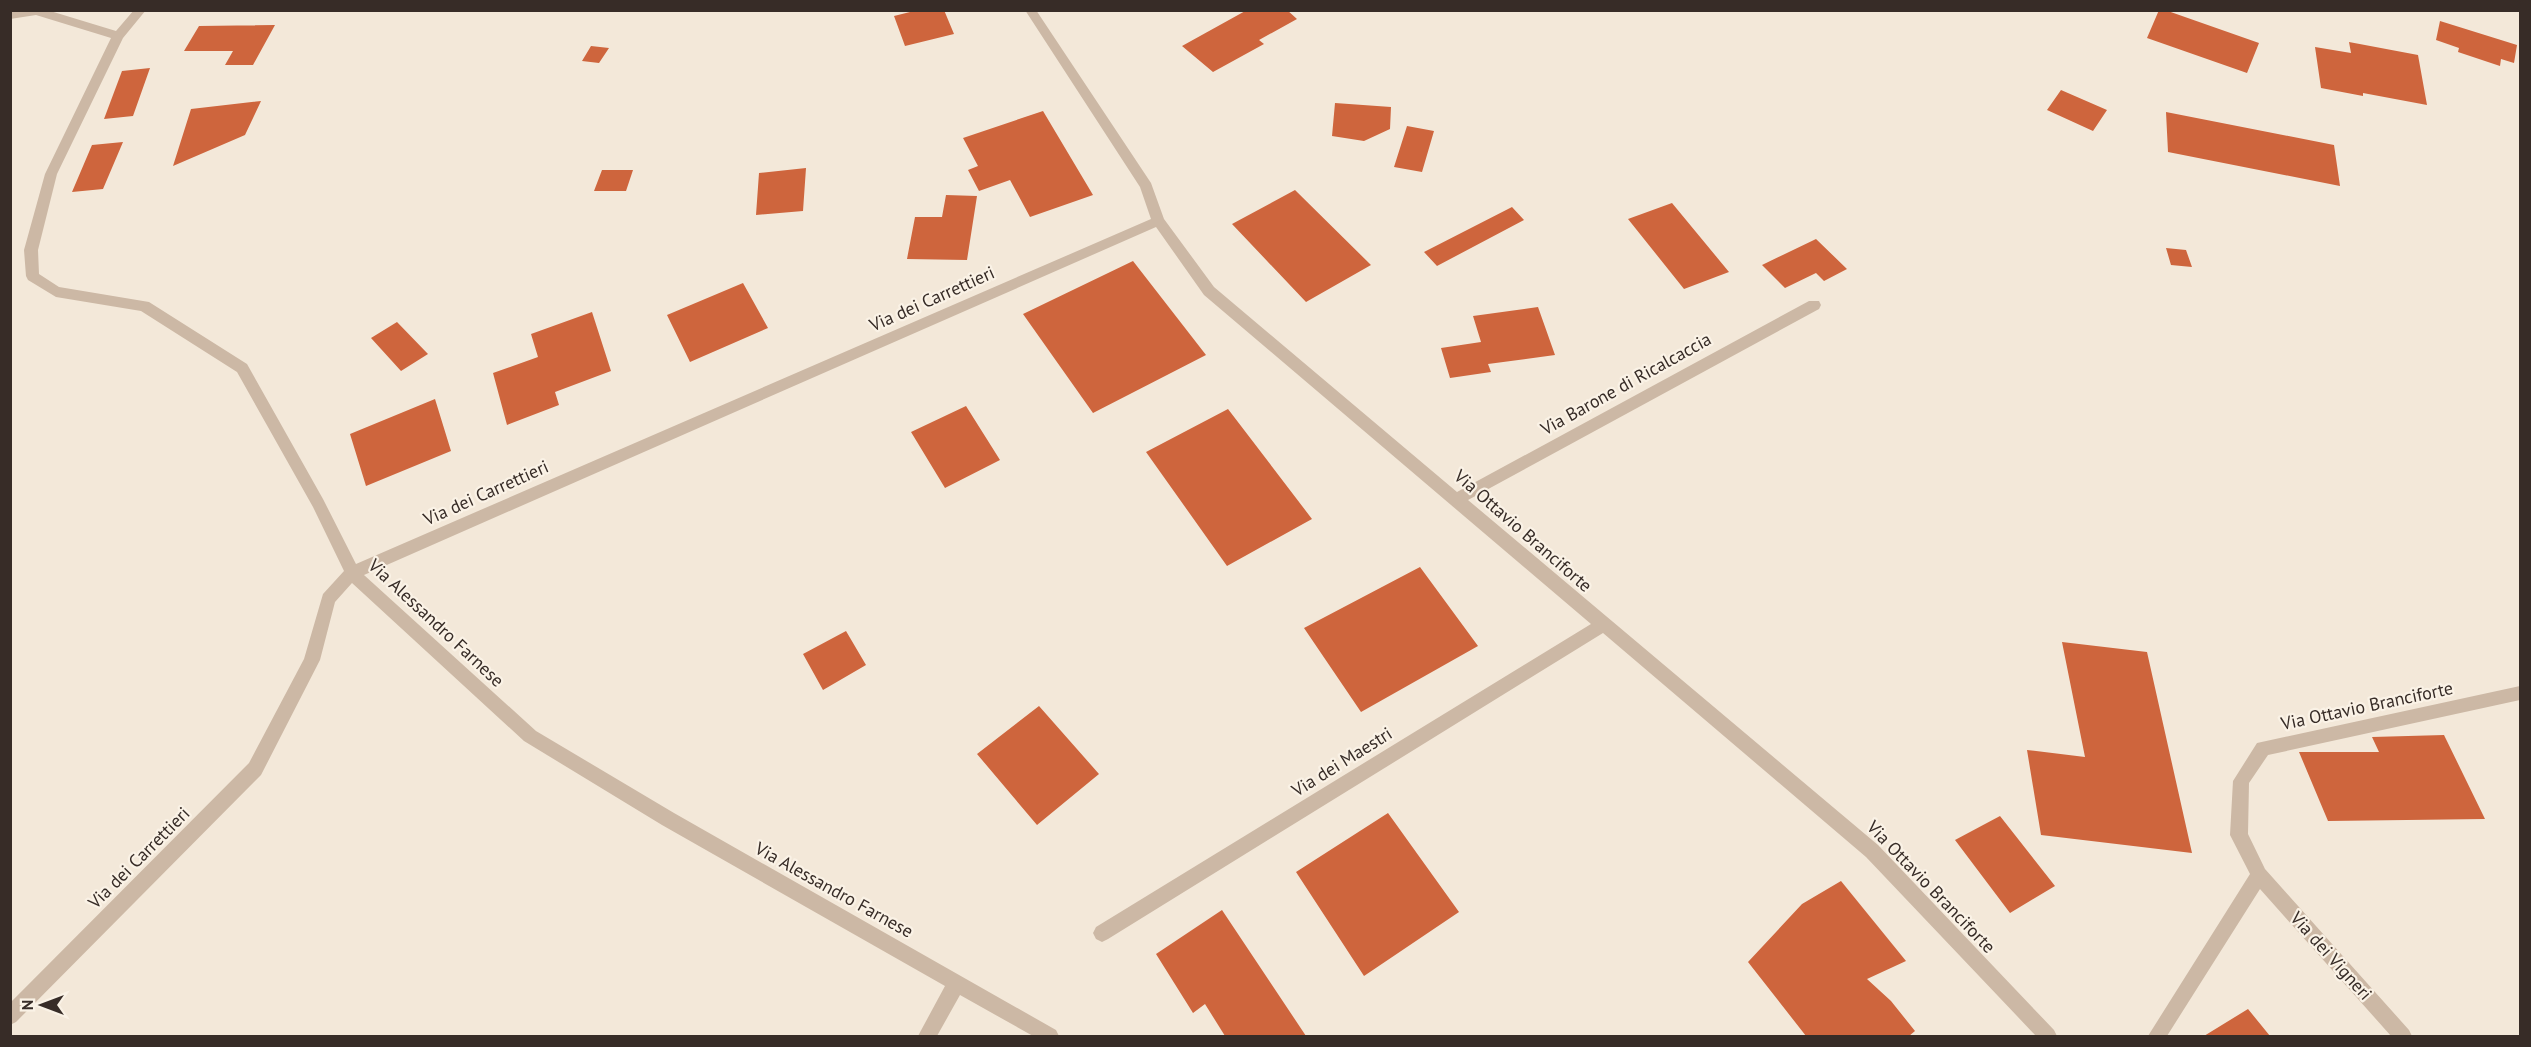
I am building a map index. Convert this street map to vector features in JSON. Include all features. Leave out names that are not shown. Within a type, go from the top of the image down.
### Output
[{"type":"street","name":"Via Alessandro Farnese","points":[[141,10],[117,36],[51,174],[31,250],[33,276],[56,292],[144,306],[242,368],[318,503],[352,573],[530,736],[668,819],[1050,1036]]},
{"type":"street","name":"Via Ottavio Branciforte","points":[[1030,10],[1146,186],[1158,221],[1209,291],[1872,851],[2048,1036]]},
{"type":"street","points":[[10,15],[36,11],[117,36]]},
{"type":"street","name":"Via dei Carrettieri","points":[[10,1016],[255,769],[312,660],[328,599],[352,573],[1158,221]]},
{"type":"street","name":"Via Barone di Ricalcaccia","points":[[1457,499],[1814,305]]},
{"type":"street","name":"Via dei Maestri","points":[[1102,933],[1603,625]]},
{"type":"street","name":"Via Ottavio Branciforte","points":[[2259,875],[2239,835],[2241,781],[2263,748],[2520,693]]},
{"type":"street","points":[[2157,1036],[2259,875]]},
{"type":"street","name":"Via dei Vigneri","points":[[2259,875],[2403,1036]]},
{"type":"street","points":[[927,1036],[957,982]]},
{"type":"building","points":[[918,10],[944,10],[954,34],[905,46],[894,16]]},
{"type":"building","points":[[1247,10],[1287,10],[1297,19],[1259,40],[1264,44],[1213,72],[1182,46]]},
{"type":"building","points":[[2159,10],[2165,10],[2259,43],[2247,73],[2147,38]]},
{"type":"building","points":[[2440,21],[2517,45],[2514,63],[2501,59],[2500,66],[2458,52],[2459,48],[2436,40]]},
{"type":"building","points":[[275,25],[253,65],[225,65],[233,51],[184,51],[199,26]]},
{"type":"building","points":[[2349,42],[2418,55],[2427,105],[2321,88],[2315,47],[2351,53]]},
{"type":"building","points":[[591,46],[609,48],[599,63],[582,61]]},
{"type":"building","points":[[150,68],[133,116],[104,119],[122,71]]},
{"type":"building","points":[[2061,90],[2107,110],[2093,131],[2047,110]]},
{"type":"building","points":[[261,101],[245,135],[173,166],[191,109]]},
{"type":"building","points":[[1335,103],[1391,107],[1390,129],[1364,141],[1332,136]]},
{"type":"building","points":[[1043,111],[1093,195],[1030,217],[1010,180],[979,191],[968,170],[978,166],[963,138]]},
{"type":"building","points":[[2166,112],[2334,145],[2340,186],[2168,152]]},
{"type":"building","points":[[1407,126],[1434,131],[1422,172],[1394,167]]},
{"type":"building","points":[[123,142],[103,189],[72,192],[92,145]]},
{"type":"building","points":[[806,168],[803,211],[756,215],[759,173]]},
{"type":"building","points":[[602,170],[633,170],[626,191],[594,191]]},
{"type":"building","points":[[1295,190],[1371,265],[1306,302],[1232,224]]},
{"type":"building","points":[[946,195],[977,196],[967,260],[907,259],[915,217],[942,217]]},
{"type":"building","points":[[1672,203],[1729,272],[1684,289],[1628,219]]},
{"type":"building","points":[[1512,207],[1524,220],[1437,266],[1424,252]]},
{"type":"building","points":[[1816,239],[1847,269],[1824,281],[1816,273],[1785,288],[1762,265]]},
{"type":"building","points":[[2166,248],[2186,250],[2192,267],[2171,265]]},
{"type":"building","points":[[1133,261],[1206,355],[1093,413],[1023,314]]},
{"type":"building","points":[[743,283],[768,328],[690,362],[667,315]]},
{"type":"building","points":[[1538,307],[1555,355],[1488,364],[1491,372],[1450,378],[1441,348],[1481,342],[1473,316]]},
{"type":"building","points":[[592,312],[611,371],[555,392],[559,405],[507,425],[493,373],[538,357],[531,334]]},
{"type":"building","points":[[397,322],[428,354],[401,371],[371,338]]},
{"type":"building","points":[[435,399],[451,451],[366,486],[350,434]]},
{"type":"building","points":[[966,406],[1000,460],[945,488],[911,432]]},
{"type":"building","points":[[1228,409],[1312,519],[1227,566],[1146,452]]},
{"type":"building","points":[[1420,567],[1478,646],[1361,712],[1304,628]]},
{"type":"building","points":[[846,631],[866,665],[823,690],[803,654]]},
{"type":"building","points":[[2062,642],[2147,652],[2192,853],[2041,835],[2027,750],[2085,757]]},
{"type":"building","points":[[1039,706],[1099,774],[1037,825],[977,754]]},
{"type":"building","points":[[2444,735],[2485,819],[2328,821],[2299,752],[2379,752],[2372,737]]},
{"type":"building","points":[[1388,813],[1459,912],[1364,976],[1296,872]]},
{"type":"building","points":[[2000,816],[2055,886],[2010,913],[1955,840]]},
{"type":"building","points":[[1841,881],[1906,961],[1867,979],[1891,1001],[1915,1031],[1909,1036],[1806,1036],[1748,962],[1802,904]]},
{"type":"building","points":[[1222,910],[1306,1036],[1225,1036],[1205,1004],[1193,1013],[1156,954]]},
{"type":"building","points":[[2248,1009],[2270,1036],[2204,1036]]}]
